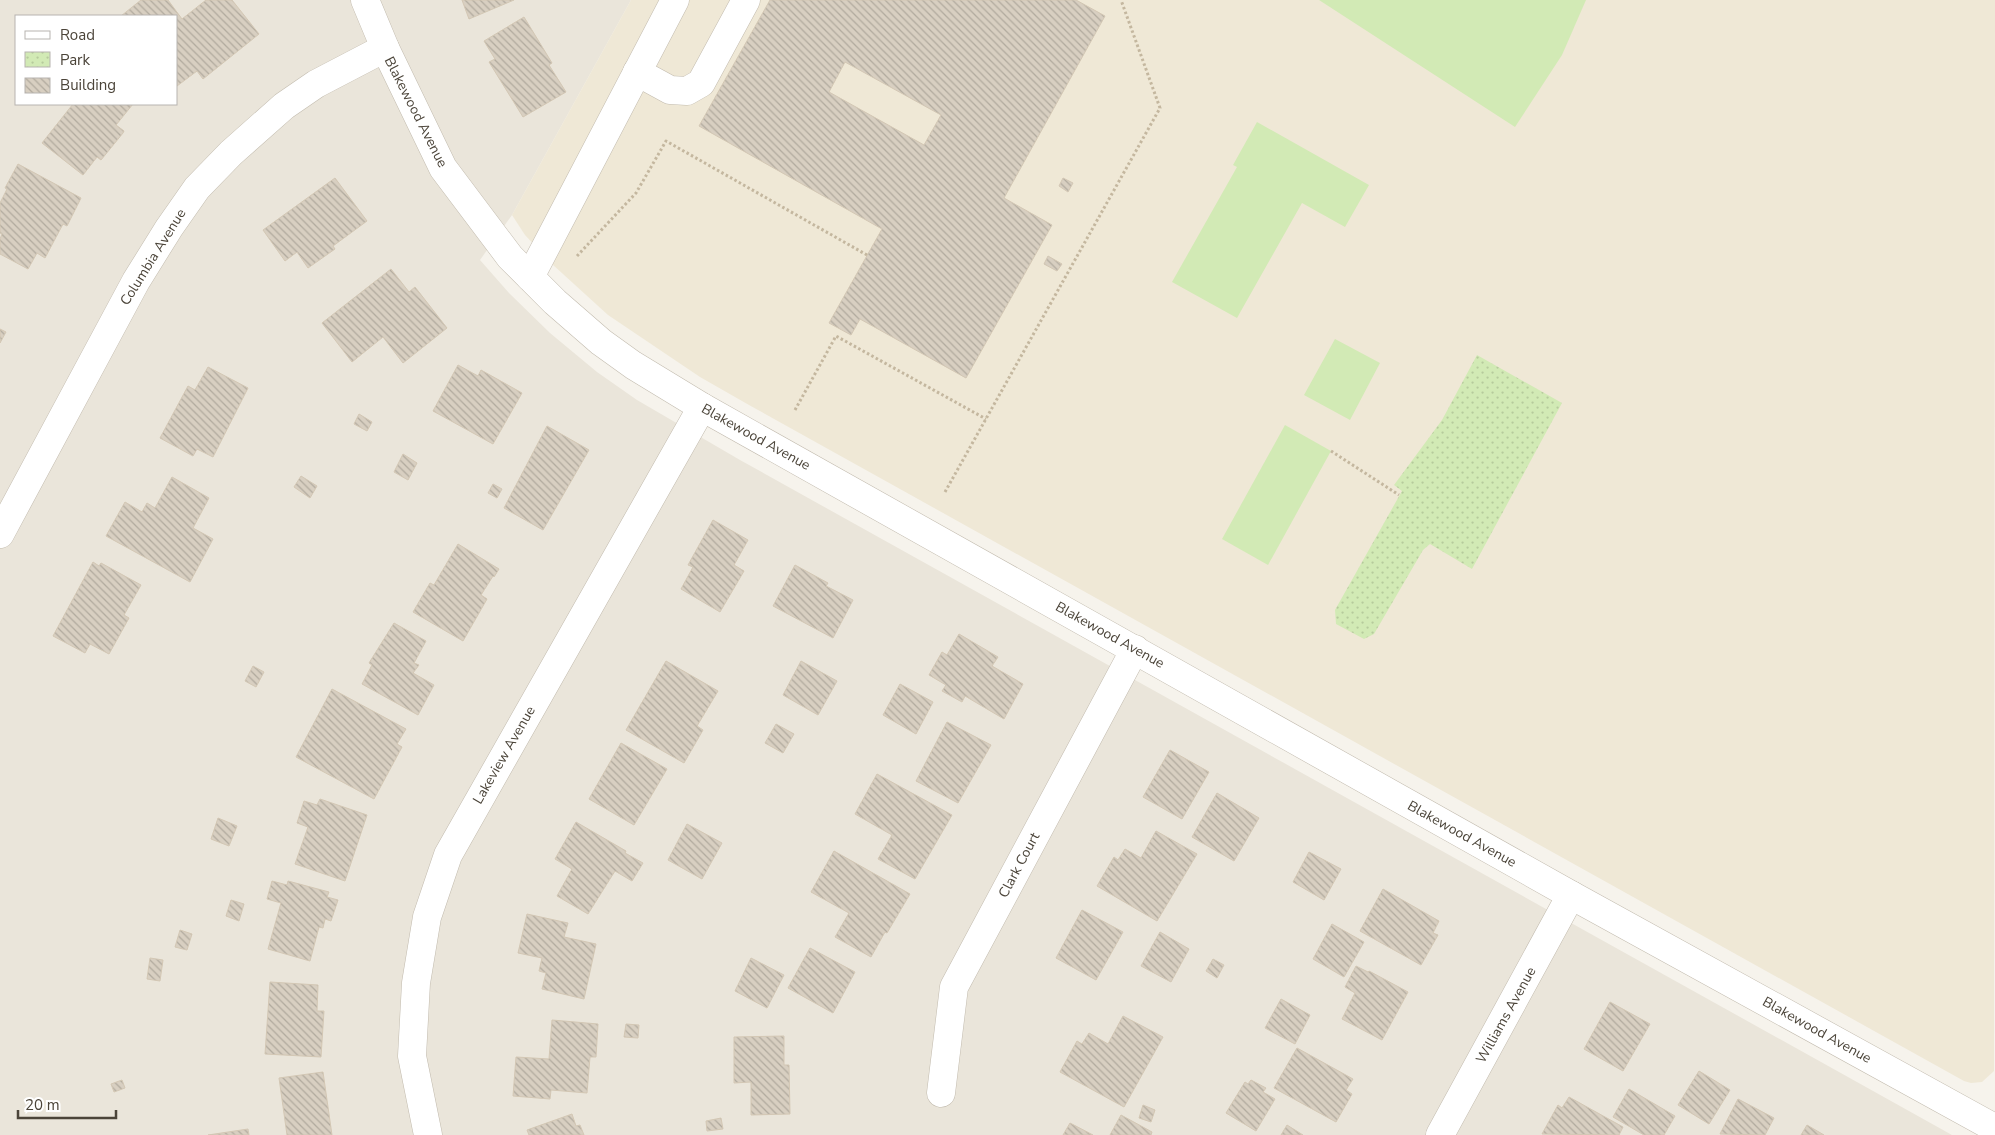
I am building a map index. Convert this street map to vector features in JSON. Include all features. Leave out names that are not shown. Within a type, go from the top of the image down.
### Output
[{"type":"street","name":"Blakewood Avenue","points":[[365,0],[384,48],[443,168],[510,257],[555,302],[601,342],[702,406],[1571,896],[1990,1126]]},
{"type":"street","points":[[530,277],[675,0]]},
{"type":"street","points":[[637,72],[670,90],[687,91],[701,83],[746,0]]},
{"type":"street","name":"Columbia Avenue","points":[[0,534],[136,281],[168,228],[197,188],[231,153],[284,106],[316,84],[384,48]]},
{"type":"street","name":"Lakeview Avenue","points":[[428,1135],[412,1056],[416,983],[427,917],[448,855],[702,406]]},
{"type":"street","name":"Clark Court","points":[[941,1092],[954,987],[1135,649]]},
{"type":"street","name":"Williams Avenue","points":[[1440,1135],[1571,896]]},
{"type":"path","points":[[945,492],[1160,108],[1121,0]]},
{"type":"path","points":[[574,260],[636,193],[666,141],[867,255]]},
{"type":"path","points":[[795,410],[836,336],[986,419]]},
{"type":"path","points":[[1331,451],[1399,495]]},
{"type":"shaded area","points":[[0,0],[631,0],[512,215],[480,260],[509,293],[550,333],[597,372],[637,400],[740,460],[1952,1135],[0,1135]]},
{"type":"shaded area","points":[[631,0],[1995,0],[1994,1071],[1982,1082],[1971,1083],[1964,1081],[749,405],[700,377],[608,315],[552,264],[525,235],[512,215]]},
{"type":"green space","points":[[1319,0],[1586,0],[1562,55],[1515,127]]},
{"type":"green space","points":[[1257,122],[1369,185],[1345,227],[1302,203],[1237,318],[1172,282],[1237,167],[1233,165]]},
{"type":"green space","points":[[1335,339],[1380,363],[1350,420],[1304,395]]},
{"type":"green space","points":[[1477,355],[1562,403],[1472,569],[1430,544],[1423,550],[1374,634],[1364,639],[1336,624],[1335,610],[1402,491],[1394,485],[1442,420]]},
{"type":"green space","points":[[1285,425],[1331,451],[1268,565],[1222,539]]},
{"type":"building","points":[[141,0],[168,0],[182,19],[206,0],[232,0],[259,34],[203,79],[197,71],[178,85],[178,15],[122,15]]},
{"type":"building","points":[[462,0],[514,0],[469,19]]},
{"type":"building","points":[[770,0],[1076,0],[1105,16],[1004,198],[1052,225],[966,378],[860,319],[851,335],[829,323],[882,229],[699,126]],"holes":[[[845,62],[941,115],[924,145],[829,92]]]},
{"type":"building","points":[[524,17],[552,63],[549,65],[566,92],[523,117],[489,62],[495,59],[484,41]]},
{"type":"building","points":[[72,105],[132,105],[116,125],[124,131],[123,133],[101,160],[97,157],[83,175],[42,143]]},
{"type":"building","points":[[18,164],[81,198],[67,226],[63,224],[45,258],[37,253],[28,269],[0,254],[2,234],[0,233],[0,203],[7,189],[5,188]]},
{"type":"building","points":[[335,178],[367,221],[333,246],[335,249],[308,268],[297,252],[285,261],[263,230]]},
{"type":"building","points":[[1063,178],[1073,183],[1068,192],[1059,186]]},
{"type":"building","points":[[1048,256],[1062,264],[1057,271],[1044,264]]},
{"type":"building","points":[[391,269],[409,292],[415,287],[447,328],[403,363],[383,337],[352,362],[322,323]]},
{"type":"building","points":[[0,329],[6,332],[0,343]]},
{"type":"building","points":[[458,365],[478,376],[481,370],[522,393],[493,444],[433,411]]},
{"type":"building","points":[[208,367],[248,388],[213,457],[197,449],[193,456],[160,438],[188,386],[195,390]]},
{"type":"building","points":[[359,414],[372,422],[367,431],[354,424]]},
{"type":"building","points":[[547,426],[589,450],[543,530],[504,508]]},
{"type":"building","points":[[403,454],[417,463],[408,480],[394,472]]},
{"type":"building","points":[[301,476],[317,486],[310,498],[294,487]]},
{"type":"building","points":[[172,477],[209,498],[193,528],[213,539],[190,582],[106,536],[125,502],[142,512],[147,503],[155,508]]},
{"type":"building","points":[[493,484],[502,489],[497,498],[488,493]]},
{"type":"building","points":[[713,520],[748,540],[734,565],[744,571],[720,612],[681,589],[693,567],[688,565]]},
{"type":"building","points":[[458,544],[499,569],[481,595],[487,599],[463,641],[413,612],[430,583],[434,585]]},
{"type":"building","points":[[93,562],[99,566],[101,563],[141,585],[124,615],[129,618],[109,654],[90,644],[85,653],[53,636]]},
{"type":"building","points":[[795,565],[828,583],[826,586],[853,600],[833,638],[773,606]]},
{"type":"building","points":[[394,623],[426,641],[414,663],[419,665],[413,673],[434,685],[418,715],[362,684],[372,665],[369,663]]},
{"type":"building","points":[[959,634],[998,657],[992,666],[1023,684],[1004,719],[965,696],[962,702],[942,691],[946,685],[929,675],[942,652],[947,655]]},
{"type":"building","points":[[666,661],[718,691],[697,726],[703,730],[684,763],[626,730]]},
{"type":"building","points":[[801,661],[837,681],[818,715],[783,695]]},
{"type":"building","points":[[253,666],[264,672],[256,687],[245,681]]},
{"type":"building","points":[[900,684],[933,702],[916,734],[883,715]]},
{"type":"building","points":[[332,689],[406,729],[397,744],[402,747],[374,799],[296,757]]},
{"type":"building","points":[[947,722],[991,745],[958,803],[916,781]]},
{"type":"building","points":[[776,724],[794,734],[783,753],[765,743]]},
{"type":"building","points":[[621,743],[667,769],[634,825],[589,799]]},
{"type":"building","points":[[1170,750],[1209,772],[1182,819],[1143,797]]},
{"type":"building","points":[[877,774],[952,815],[915,879],[878,859],[892,835],[855,814]]},
{"type":"building","points":[[1217,793],[1259,818],[1234,861],[1192,837]]},
{"type":"building","points":[[320,799],[367,815],[345,881],[295,864],[308,827],[297,823],[304,801],[317,805]]},
{"type":"building","points":[[218,818],[237,826],[229,846],[211,839]]},
{"type":"building","points":[[576,822],[643,863],[632,881],[615,871],[588,914],[557,896],[572,869],[555,859]]},
{"type":"building","points":[[687,824],[722,843],[702,879],[668,860]]},
{"type":"building","points":[[1156,831],[1197,854],[1157,921],[1097,886],[1114,857],[1118,860],[1125,849],[1141,858]]},
{"type":"building","points":[[834,851],[910,894],[871,957],[835,937],[849,913],[811,892]]},
{"type":"building","points":[[1309,852],[1341,869],[1324,900],[1293,882]]},
{"type":"building","points":[[272,881],[287,885],[288,881],[329,892],[327,897],[338,900],[331,921],[325,919],[323,928],[319,927],[310,961],[268,949],[281,903],[267,899]]},
{"type":"building","points":[[1383,889],[1439,921],[1433,933],[1438,935],[1421,965],[1360,931]]},
{"type":"building","points":[[231,900],[244,904],[239,921],[226,916]]},
{"type":"building","points":[[1082,910],[1123,932],[1096,980],[1056,958]]},
{"type":"building","points":[[527,914],[568,923],[564,937],[596,944],[584,999],[542,989],[546,973],[539,971],[542,958],[518,953]]},
{"type":"building","points":[[1332,924],[1364,942],[1344,977],[1313,959]]},
{"type":"building","points":[[180,930],[192,934],[187,950],[175,947]]},
{"type":"building","points":[[1160,932],[1189,949],[1171,982],[1141,966]]},
{"type":"building","points":[[810,948],[855,972],[833,1013],[788,988]]},
{"type":"building","points":[[150,958],[163,960],[160,981],[147,979]]},
{"type":"building","points":[[751,958],[784,975],[767,1008],[735,991]]},
{"type":"building","points":[[1213,959],[1224,965],[1217,978],[1206,971]]},
{"type":"building","points":[[1356,966],[1408,992],[1382,1040],[1342,1019],[1355,993],[1345,987]]},
{"type":"building","points":[[270,982],[318,985],[317,1011],[324,1011],[321,1057],[265,1054]]},
{"type":"building","points":[[1281,999],[1310,1015],[1295,1044],[1265,1028]]},
{"type":"building","points":[[1610,1002],[1650,1024],[1623,1071],[1584,1049]]},
{"type":"building","points":[[1123,1016],[1163,1037],[1124,1107],[1060,1072],[1077,1041],[1082,1044],[1089,1033],[1108,1044]]},
{"type":"building","points":[[552,1020],[598,1024],[596,1057],[590,1057],[587,1093],[551,1090],[550,1099],[513,1096],[516,1057],[549,1059]]},
{"type":"building","points":[[626,1024],[639,1025],[638,1038],[624,1037]]},
{"type":"building","points":[[784,1036],[784,1065],[789,1065],[790,1114],[751,1115],[751,1082],[734,1083],[734,1037]]},
{"type":"building","points":[[1297,1048],[1353,1079],[1346,1090],[1352,1094],[1336,1122],[1274,1088]]},
{"type":"building","points":[[1699,1071],[1730,1090],[1709,1124],[1678,1105]]},
{"type":"building","points":[[323,1072],[332,1135],[287,1135],[279,1078]]},
{"type":"building","points":[[122,1080],[125,1088],[114,1092],[111,1084]]},
{"type":"building","points":[[1251,1080],[1266,1088],[1263,1092],[1275,1099],[1256,1131],[1226,1113],[1245,1082],[1248,1084]]},
{"type":"building","points":[[1629,1089],[1675,1116],[1664,1135],[1644,1135],[1613,1117]]},
{"type":"building","points":[[1569,1097],[1623,1127],[1619,1135],[1542,1134],[1558,1105],[1562,1108]]},
{"type":"building","points":[[1738,1099],[1774,1118],[1765,1135],[1720,1134]]},
{"type":"building","points":[[1143,1105],[1155,1110],[1151,1122],[1139,1118]]},
{"type":"building","points":[[572,1114],[576,1126],[580,1125],[584,1135],[529,1135],[527,1130]]},
{"type":"building","points":[[1121,1115],[1152,1132],[1151,1135],[1110,1135]]},
{"type":"building","points":[[721,1118],[723,1129],[707,1131],[706,1121]]},
{"type":"building","points":[[1070,1123],[1093,1135],[1063,1135]]},
{"type":"building","points":[[1287,1125],[1303,1135],[1281,1135]]},
{"type":"building","points":[[1807,1125],[1824,1135],[1801,1135]]},
{"type":"building","points":[[248,1129],[249,1135],[208,1135]]}]
